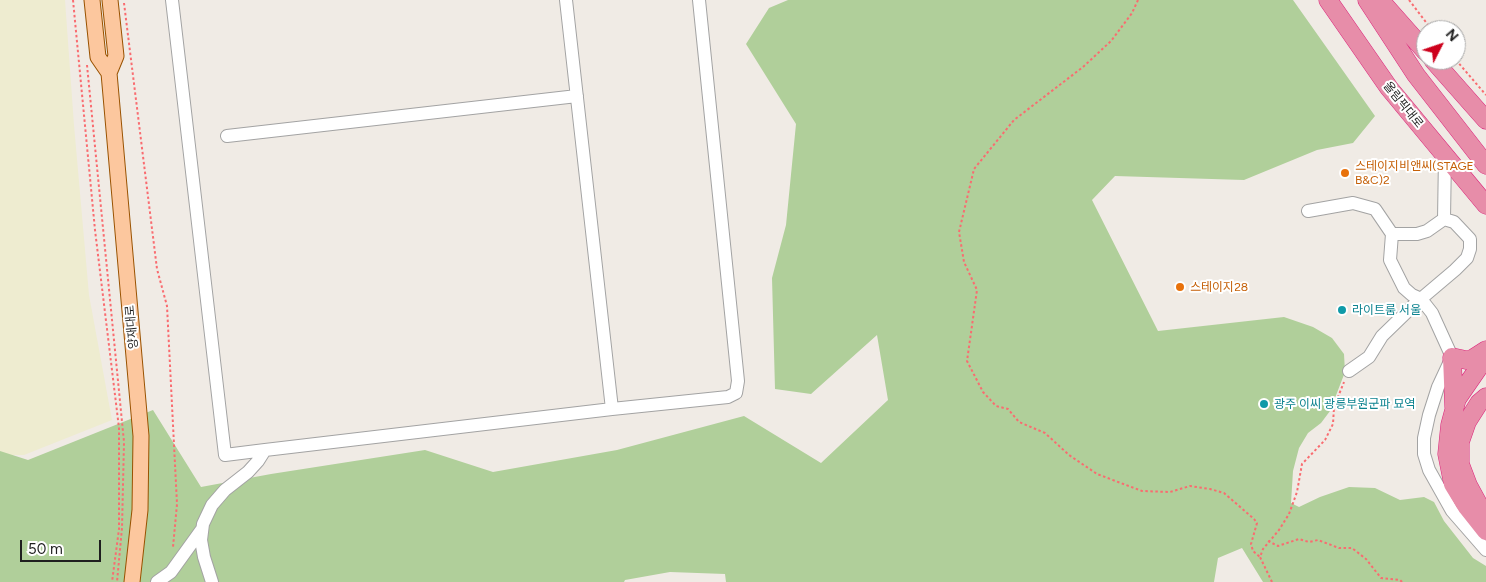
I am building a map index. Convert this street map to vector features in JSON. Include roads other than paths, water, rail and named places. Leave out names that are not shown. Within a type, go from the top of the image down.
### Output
[{"type":"highway","name":"올림픽대로","points":[[1328,0],[1389,88],[1486,205]]},
{"type":"highway","points":[[1367,0],[1416,75],[1486,165]]},
{"type":"highway","points":[[1380,0],[1416,41]]},
{"type":"highway","points":[[1442,70],[1486,120]]},
{"type":"highway","points":[[1454,409],[1452,357],[1466,360],[1472,359],[1486,350]]},
{"type":"highway","points":[[1486,357],[1457,399],[1450,425],[1447,454],[1453,484],[1486,530]]},
{"type":"highway","points":[[1486,396],[1479,403],[1467,422],[1460,442],[1460,464],[1486,515]]},
{"type":"main road","name":"양재대로","points":[[92,0],[98,57],[109,73]]},
{"type":"main road","name":"양재대로","points":[[110,0],[116,56],[109,73],[141,436],[140,510],[132,582]]},
{"type":"lane","points":[[172,0],[225,455],[612,408],[728,397],[736,393],[738,381],[699,0]]},
{"type":"lane","points":[[566,0],[612,408]]},
{"type":"lane","points":[[227,136],[577,96]]},
{"type":"lane","points":[[1444,219],[1445,156]]},
{"type":"lane","points":[[1308,211],[1353,203],[1375,209],[1392,234],[1390,260],[1404,288],[1420,299],[1432,313],[1452,357],[1438,387],[1429,414],[1424,438],[1424,454],[1429,470],[1452,511],[1486,550]]},
{"type":"lane","points":[[1392,234],[1417,234],[1427,231],[1444,219]]},
{"type":"lane","points":[[1349,370],[1370,357],[1382,336],[1420,299],[1467,258],[1470,249],[1470,239],[1464,230],[1454,222],[1444,219]]},
{"type":"lane","points":[[157,582],[171,572],[202,529],[212,505],[225,490],[248,472],[265,450]]},
{"type":"lane","points":[[202,529],[201,540],[204,557],[212,582]]},
{"type":"place","name":"스테이지비앤씨(STAGE B&C)2","points":[[1345,173]]},
{"type":"place","name":"스테이지28","points":[[1180,287]]},
{"type":"place","name":"라이트룸 서울","points":[[1342,310]]},
{"type":"place","name":"광주 이씨 광릉부원군파 묘역","points":[[1264,404]]}]
